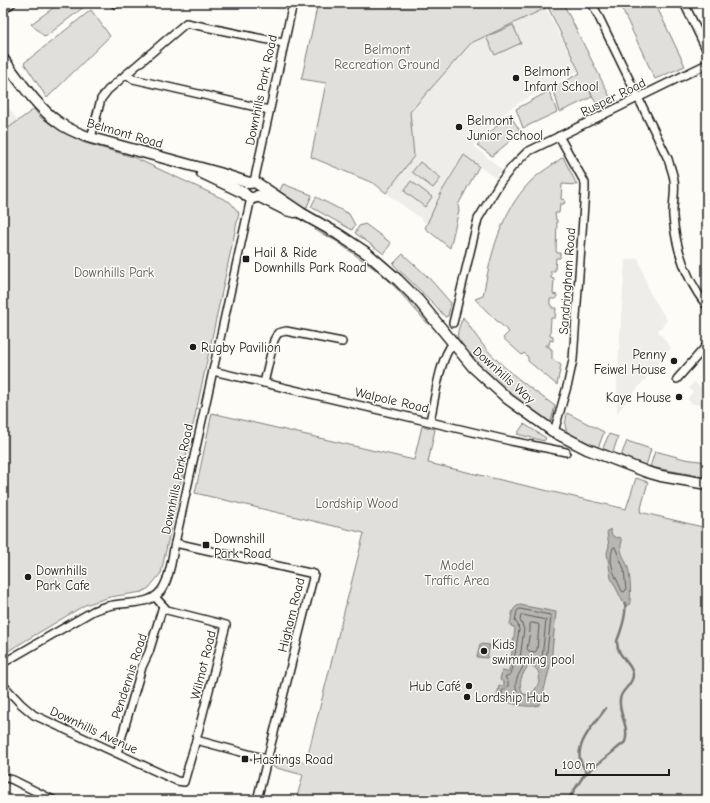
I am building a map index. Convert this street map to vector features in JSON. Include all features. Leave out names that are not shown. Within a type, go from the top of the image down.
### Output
[{"type":"main road","name":"Belmont Road","points":[[3,59],[37,102],[57,122],[74,132],[254,183]]},
{"type":"main road","name":"Belmont Road","points":[[174,161],[251,196]]},
{"type":"main road","points":[[254,183],[260,192],[251,196],[244,188],[254,183]]},
{"type":"main road","name":"Downhills Way","points":[[254,183],[367,253],[418,300],[473,367],[508,399],[554,432],[587,449],[645,471],[661,476],[707,484]]},
{"type":"main road","name":"Downhills Way","points":[[251,196],[286,210],[301,213]]},
{"type":"street","points":[[3,10],[12,3]]},
{"type":"street","name":"Downhills Park Road","points":[[254,183],[293,3]]},
{"type":"street","points":[[592,3],[668,159],[674,181],[673,216],[677,244],[686,270],[707,306]]},
{"type":"street","points":[[684,3],[707,51]]},
{"type":"street","points":[[91,138],[101,99],[108,90],[186,23],[284,43]]},
{"type":"street","name":"Rusper Road","points":[[453,323],[478,220],[488,201],[512,167],[528,152],[707,64]]},
{"type":"street","points":[[126,74],[133,79],[269,110]]},
{"type":"street","name":"Sandringham Road","points":[[554,432],[573,360],[585,190],[584,183],[559,136]]},
{"type":"street","name":"Downhills Park Road","points":[[154,597],[162,590],[166,582],[251,196]]},
{"type":"street","points":[[264,382],[274,340],[278,333],[286,331],[342,342]]},
{"type":"street","points":[[430,422],[443,362],[453,343]]},
{"type":"street","points":[[677,379],[707,345]]},
{"type":"street","name":"Walpole Road","points":[[213,371],[430,422],[549,446],[566,452]]},
{"type":"street","name":"Higham Road","points":[[175,543],[314,574],[257,800]]},
{"type":"street","points":[[3,663],[93,611],[108,606],[145,601],[154,597]]},
{"type":"street","name":"Wilmot Road","points":[[154,597],[167,610],[226,625],[196,740]]},
{"type":"street","name":"Pendennis Road","points":[[117,753],[142,667],[149,652],[163,606]]},
{"type":"street","name":"Downhills Avenue","points":[[3,685],[16,700],[34,715],[177,781],[184,782],[196,740]]},
{"type":"street","points":[[196,740],[267,759]]},
{"type":"street","points":[[3,777],[13,780],[53,800]]},
{"type":"shaded area","points":[[249,3],[285,3],[284,11]]},
{"type":"shaded area","points":[[546,8],[578,71],[534,94],[508,110],[473,145],[502,170],[495,178],[464,155],[450,175],[437,199],[428,224],[386,193],[414,156],[410,112],[471,43]]},
{"type":"shaded area","points":[[3,100],[19,122],[3,137]]},
{"type":"shaded area","points":[[638,258],[650,293],[667,320],[658,331],[671,348],[617,413],[617,380],[625,260]]},
{"type":"shaded area","points":[[694,382],[707,392],[707,407],[693,404],[687,399],[693,392],[689,388]]},
{"type":"green space","points":[[60,3],[89,3],[45,37],[31,24]]},
{"type":"green space","name":"Belmont Recreation Ground","points":[[318,3],[543,3],[546,8],[471,43],[410,112],[414,156],[386,193],[375,184],[311,157],[326,83],[301,79]]},
{"type":"green space","points":[[546,3],[563,3],[612,101],[599,109],[590,91],[592,97],[560,112],[553,88],[580,73]]},
{"type":"green space","points":[[619,3],[655,3],[685,66],[655,79]]},
{"type":"green space","points":[[91,10],[110,36],[47,98],[24,63]]},
{"type":"green space","points":[[513,25],[521,43],[495,55],[486,37]]},
{"type":"green space","points":[[549,91],[557,112],[523,128],[516,109]]},
{"type":"green space","name":"Downhills Park","points":[[34,109],[40,117],[82,142],[133,157],[230,202],[239,213],[161,573],[149,588],[142,592],[110,597],[85,605],[3,654],[3,132]]},
{"type":"green space","points":[[509,114],[521,132],[492,156],[477,145]]},
{"type":"green space","points":[[464,155],[479,166],[458,205],[459,210],[450,248],[425,228],[442,191]]},
{"type":"green space","points":[[563,157],[577,185],[562,184],[561,199],[565,200],[564,204],[560,204],[559,213],[555,213],[557,220],[556,251],[557,253],[560,253],[560,258],[556,258],[555,271],[551,271],[551,278],[554,279],[553,294],[557,295],[556,299],[550,299],[550,305],[552,308],[556,308],[555,318],[551,318],[550,335],[553,336],[553,341],[550,340],[549,345],[545,346],[552,349],[552,359],[561,365],[557,385],[528,361],[528,357],[524,353],[522,355],[503,338],[509,332],[475,299],[483,296],[498,235],[504,220],[520,193],[538,175]]},
{"type":"green space","points":[[420,162],[441,178],[433,188],[412,172]]},
{"type":"green space","points":[[411,181],[432,197],[425,207],[404,191]]},
{"type":"green space","points":[[283,184],[312,195],[306,209],[278,194]]},
{"type":"green space","points":[[316,197],[349,214],[355,225],[352,230],[311,207]]},
{"type":"green space","points":[[365,224],[391,243],[384,254],[355,233],[359,226]]},
{"type":"green space","points":[[316,228],[346,244],[378,267],[376,270],[336,241],[315,230]]},
{"type":"green space","points":[[403,254],[428,277],[451,303],[448,316],[445,317],[435,305],[393,264]]},
{"type":"green space","points":[[383,272],[432,323],[429,325],[395,287],[381,274]]},
{"type":"green space","points":[[463,317],[483,345],[499,362],[517,378],[555,406],[551,421],[547,422],[514,398],[475,362],[460,343],[458,338],[458,330]]},
{"type":"green space","points":[[212,413],[414,460],[422,426],[435,429],[428,463],[626,509],[636,478],[648,482],[640,512],[707,528],[707,800],[296,800],[303,775],[273,767],[276,755],[306,762],[364,533],[195,493]]},
{"type":"green space","points":[[567,413],[604,432],[598,448],[567,432],[565,426]]},
{"type":"green space","points":[[524,424],[546,438],[544,441],[517,434]]},
{"type":"green space","points":[[609,434],[618,437],[613,452],[610,453],[604,451],[603,448]]},
{"type":"green space","points":[[627,441],[651,449],[646,466],[623,459],[622,453]]},
{"type":"green space","points":[[655,451],[685,459],[707,462],[705,480],[700,476],[650,467]]},
{"type":"water","points":[[610,529],[612,535],[616,538],[620,537],[622,541],[621,551],[629,572],[630,597],[629,605],[625,606],[611,578],[607,553],[609,546],[607,532]]},
{"type":"water","points":[[520,605],[556,612],[551,662],[541,702],[539,705],[535,706],[517,705],[497,697],[499,686],[504,686],[504,683],[500,680],[502,671],[508,672],[510,667],[515,629],[510,624],[512,612],[517,606]],"holes":[[[528,666],[534,667],[539,674],[536,688],[529,695],[523,694],[520,686],[522,676]]]},
{"type":"water","name":"Kids swimming pool","points":[[480,644],[490,645],[487,658],[477,657]]},
{"type":"waterway","points":[[568,800],[584,775],[625,742],[626,730],[620,699],[622,693],[631,682],[633,675],[630,667],[620,652],[617,642],[624,618],[625,603]]},
{"type":"waterway","points":[[587,773],[580,759],[581,746],[588,732],[606,708]]},
{"type":"place","name":"Belmont Infant School","points":[[516,78]]},
{"type":"place","name":"Belmont Junior School","points":[[459,127]]},
{"type":"place","name":"Hail & Ride Downhills Park Road","points":[[246,259]]},
{"type":"place","name":"Rugby Pavilion","points":[[193,347]]},
{"type":"place","name":"Penny Feiwel House","points":[[674,361]]},
{"type":"place","name":"Kaye House","points":[[679,397]]},
{"type":"place","name":"Downshill Park Road","points":[[206,545]]},
{"type":"place","name":"Downhills Park Cafe","points":[[28,577]]},
{"type":"place","name":"Kids swimming pool","points":[[484,651]]},
{"type":"place","name":"Hub Café","points":[[469,686]]},
{"type":"place","name":"Lordship Hub","points":[[467,697]]},
{"type":"place","name":"Hastings Road","points":[[245,759]]},
{"type":"park label","name":"Lordship Wood","points":[[357,503]]},
{"type":"park label","name":"Model Traffic Area","points":[[457,572]]}]
